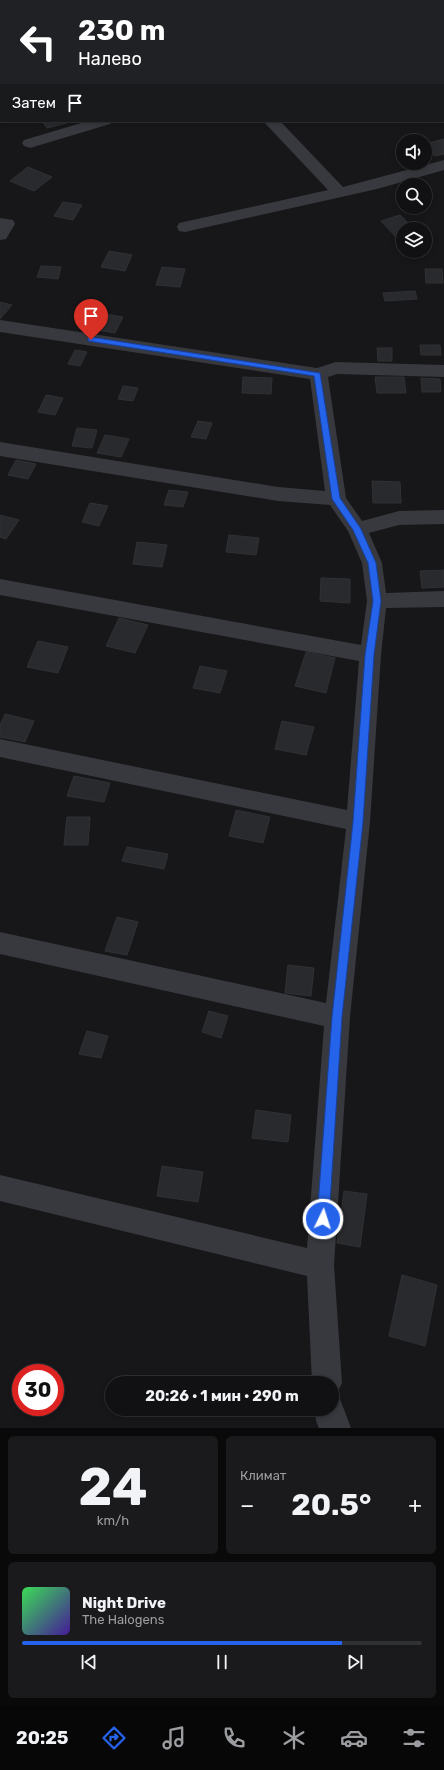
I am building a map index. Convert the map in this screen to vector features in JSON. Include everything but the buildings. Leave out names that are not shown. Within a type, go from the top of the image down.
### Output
[{"type":"street","points":[[30,143],[102,122]]},
{"type":"street","points":[[272,122],[339,192]]},
{"type":"street","points":[[185,227],[377,184],[444,165]]},
{"type":"street","points":[[0,222],[7,224],[0,235]]},
{"type":"street","points":[[0,326],[318,374],[336,368],[444,371]]},
{"type":"street","points":[[318,374],[336,499],[357,529],[372,563],[377,601],[370,655],[358,822],[337,1017],[320,1265],[327,1376]]},
{"type":"street","points":[[0,449],[278,494],[336,499]]},
{"type":"street","points":[[357,529],[399,518],[444,517]]},
{"type":"street","points":[[0,587],[370,655]]},
{"type":"street","points":[[377,601],[444,599]]},
{"type":"street","points":[[0,748],[358,822]]},
{"type":"street","points":[[0,943],[337,1017]]},
{"type":"street","points":[[0,1188],[320,1265]]},
{"type":"street","points":[[331,1416],[331,1422],[336,1428]]},
{"type":"route","points":[[91,340],[318,374],[336,499],[357,529],[372,563],[377,601],[370,655],[358,822],[337,1017],[323,1219]]}]
